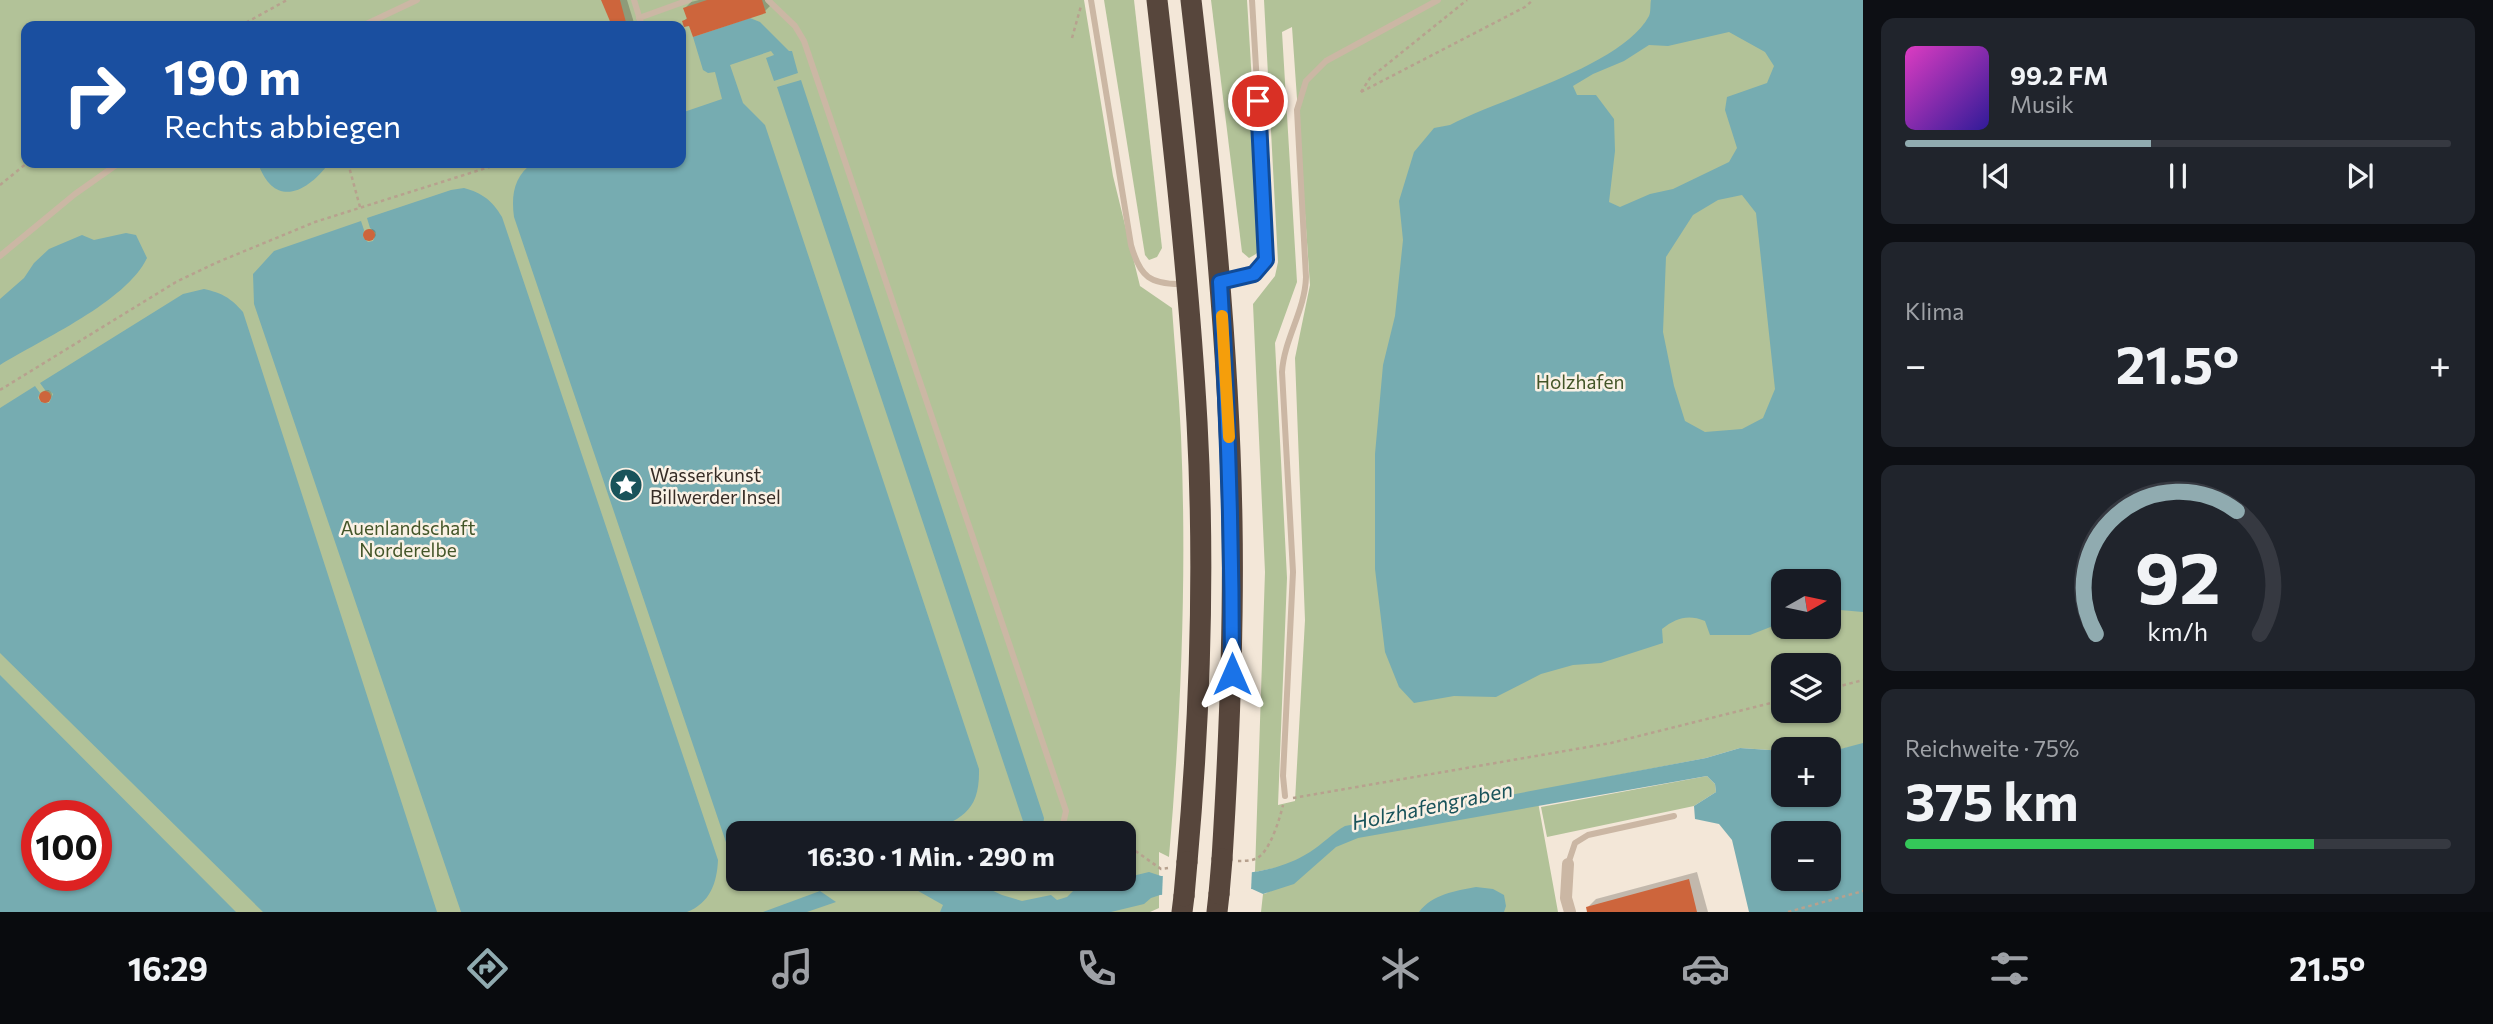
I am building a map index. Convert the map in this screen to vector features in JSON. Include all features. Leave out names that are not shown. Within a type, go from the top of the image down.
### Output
[{"type":"highway","points":[[1157,0],[1186,284],[1197,422],[1201,526],[1194,770],[1183,904]]},
{"type":"highway","points":[[1191,0],[1220,282],[1232,521],[1232,674],[1218,903]]},
{"type":"street","points":[[1568,864],[1566,898],[1570,912]]},
{"type":"lane","points":[[373,21],[417,0]]},
{"type":"lane","points":[[634,0],[640,21]]},
{"type":"lane","points":[[639,18],[689,0]]},
{"type":"lane","points":[[768,0],[795,26],[804,41],[1066,811],[1064,821]]},
{"type":"lane","points":[[1091,0],[1136,262],[1140,271],[1149,279],[1165,285],[1186,284]]},
{"type":"lane","points":[[1220,282],[1254,274],[1262,267],[1267,253],[1252,0]]},
{"type":"lane","points":[[1285,796],[1283,776],[1293,595],[1282,372],[1283,356],[1306,292],[1297,110],[1301,93],[1315,69],[1438,0]]},
{"type":"lane","points":[[0,256],[75,194],[112,168]]},
{"type":"lane","points":[[1568,864],[1576,844],[1588,835],[1674,816]]},
{"type":"path","points":[[249,21],[287,0]]},
{"type":"path","points":[[1467,0],[1370,78],[1361,92],[1525,7],[1533,0]]},
{"type":"path","points":[[1072,38],[1082,1]]},
{"type":"path","points":[[0,184],[21,168]]},
{"type":"path","points":[[349,168],[360,207]]},
{"type":"path","points":[[0,390],[176,282],[304,227],[486,168]]},
{"type":"path","points":[[1841,686],[1863,680]]},
{"type":"path","points":[[1285,796],[1298,799],[1319,792],[1611,743],[1771,703]]},
{"type":"path","points":[[1136,851],[1164,869]]},
{"type":"path","points":[[1788,912],[1863,891]]},
{"type":"green space","name":"Auenlandschaft Norderelbe","points":[[0,0],[1084,0],[1113,176],[1140,286],[1172,308],[1183,488],[1183,594],[1173,805],[1169,857],[1159,852],[1159,908],[1150,912],[0,912]]},
{"type":"green space","points":[[1104,0],[1134,0],[1162,248],[1157,257],[1149,260],[1145,255]]},
{"type":"green space","points":[[1211,0],[1247,0],[1262,246],[1249,258],[1242,252]]},
{"type":"green space","name":"Holzhafen","points":[[1264,0],[1863,0],[1863,744],[1841,749],[1841,737],[1771,737],[1771,750],[1740,748],[1706,758],[1536,791],[1558,912],[1261,912],[1263,894],[1267,893],[1275,868],[1255,872],[1265,572],[1253,304],[1275,276],[1278,262]],"holes":[[[1292,27],[1310,285],[1295,358],[1305,620],[1295,801],[1278,805],[1287,578],[1275,343],[1297,282],[1282,32]]]},
{"type":"green space","points":[[1707,776],[1715,784],[1716,792],[1694,806],[1547,837],[1541,807]]},
{"type":"water","points":[[1651,0],[1863,0],[1863,612],[1841,610],[1841,569],[1771,569],[1771,627],[1750,635],[1710,635],[1705,621],[1682,618],[1662,629],[1663,643],[1601,663],[1573,665],[1541,674],[1496,697],[1454,696],[1414,703],[1399,687],[1385,652],[1375,569],[1375,454],[1383,365],[1395,316],[1403,240],[1399,201],[1414,152],[1434,128],[1450,125],[1558,79],[1614,50],[1635,34],[1650,13]],"holes":[[[1729,32],[1765,52],[1774,66],[1767,83],[1727,97],[1725,110],[1737,148],[1729,162],[1673,189],[1650,194],[1620,207],[1609,202],[1615,151],[1614,119],[1596,95],[1577,95],[1573,86],[1624,61],[1649,45],[1668,46]],[[1742,195],[1756,213],[1775,389],[1763,418],[1742,429],[1705,432],[1685,421],[1674,386],[1663,332],[1666,257],[1693,215],[1718,200]]]},
{"type":"water","points":[[750,18],[760,22],[792,51],[798,73],[774,81],[766,58],[774,55],[771,51],[730,65],[743,103],[765,125],[979,769],[972,805],[953,821],[726,821],[726,842],[514,217],[515,187],[527,168],[686,168],[686,111],[722,99],[715,72],[708,73],[703,70],[693,37]]},
{"type":"water","points":[[801,80],[1044,821],[1023,821],[777,87]]},
{"type":"water","points":[[260,168],[325,168],[311,182],[291,191],[273,187]]},
{"type":"water","points":[[464,188],[486,198],[502,217],[718,860],[716,877],[707,898],[687,912],[461,912],[254,304],[253,274],[274,251],[361,221],[363,237],[368,242],[373,241],[376,233],[370,228],[367,218]]},
{"type":"water","points":[[126,233],[136,235],[147,258],[121,290],[81,318],[0,365],[0,299],[24,278],[34,263],[49,249],[82,235],[94,240]]},
{"type":"water","points":[[204,289],[226,297],[243,312],[437,912],[263,912],[0,653],[0,408],[35,386],[40,393],[38,398],[41,402],[49,403],[53,394],[45,390],[40,383],[183,294]]},
{"type":"water","points":[[0,675],[236,912],[0,912]]},
{"type":"water","points":[[1863,743],[1863,912],[1749,912],[1732,840],[1719,824],[1695,819],[1694,806],[1716,792],[1715,784],[1707,776],[1358,838],[1336,847],[1294,884],[1263,894],[1252,889],[1160,895],[1144,904],[1111,912],[940,912],[943,905],[918,891],[993,891],[1022,901],[1051,895],[1057,900],[1067,897],[1073,891],[1136,891],[1136,875],[1149,872],[1161,876],[1257,872],[1293,861],[1315,849],[1345,826],[1706,758],[1740,748],[1771,750],[1771,807],[1841,807],[1841,749]]},
{"type":"water","points":[[1476,887],[1493,889],[1504,895],[1504,912],[1419,912],[1438,897]]},
{"type":"water","points":[[820,891],[836,902],[807,912],[763,912]]},
{"type":"pier","points":[[1252,869],[1251,891],[1162,897],[1163,872]]},
{"type":"building","points":[[601,0],[620,0],[626,21],[610,21]]},
{"type":"building","points":[[707,0],[762,0],[766,13],[693,37],[689,26],[686,27],[686,21],[682,21],[687,19],[683,8]]},
{"type":"building","points":[[369,229],[375,235],[369,241],[363,235]]},
{"type":"building","points":[[45,391],[51,397],[45,403],[39,397]]},
{"type":"building","points":[[1689,879],[1697,912],[1587,912],[1586,907]]},
{"type":"slow traffic","points":[[1222,316],[1229,437]]},
{"type":"place","name":"Wasserkunst Billwerder Insel","points":[[626,485]]},
{"type":"route","points":[[1232,674],[1232,521],[1220,282],[1254,274],[1266,260],[1258,101]]},
{"type":"water label","name":"Holzhafengraben","points":[[1432,805]]}]
